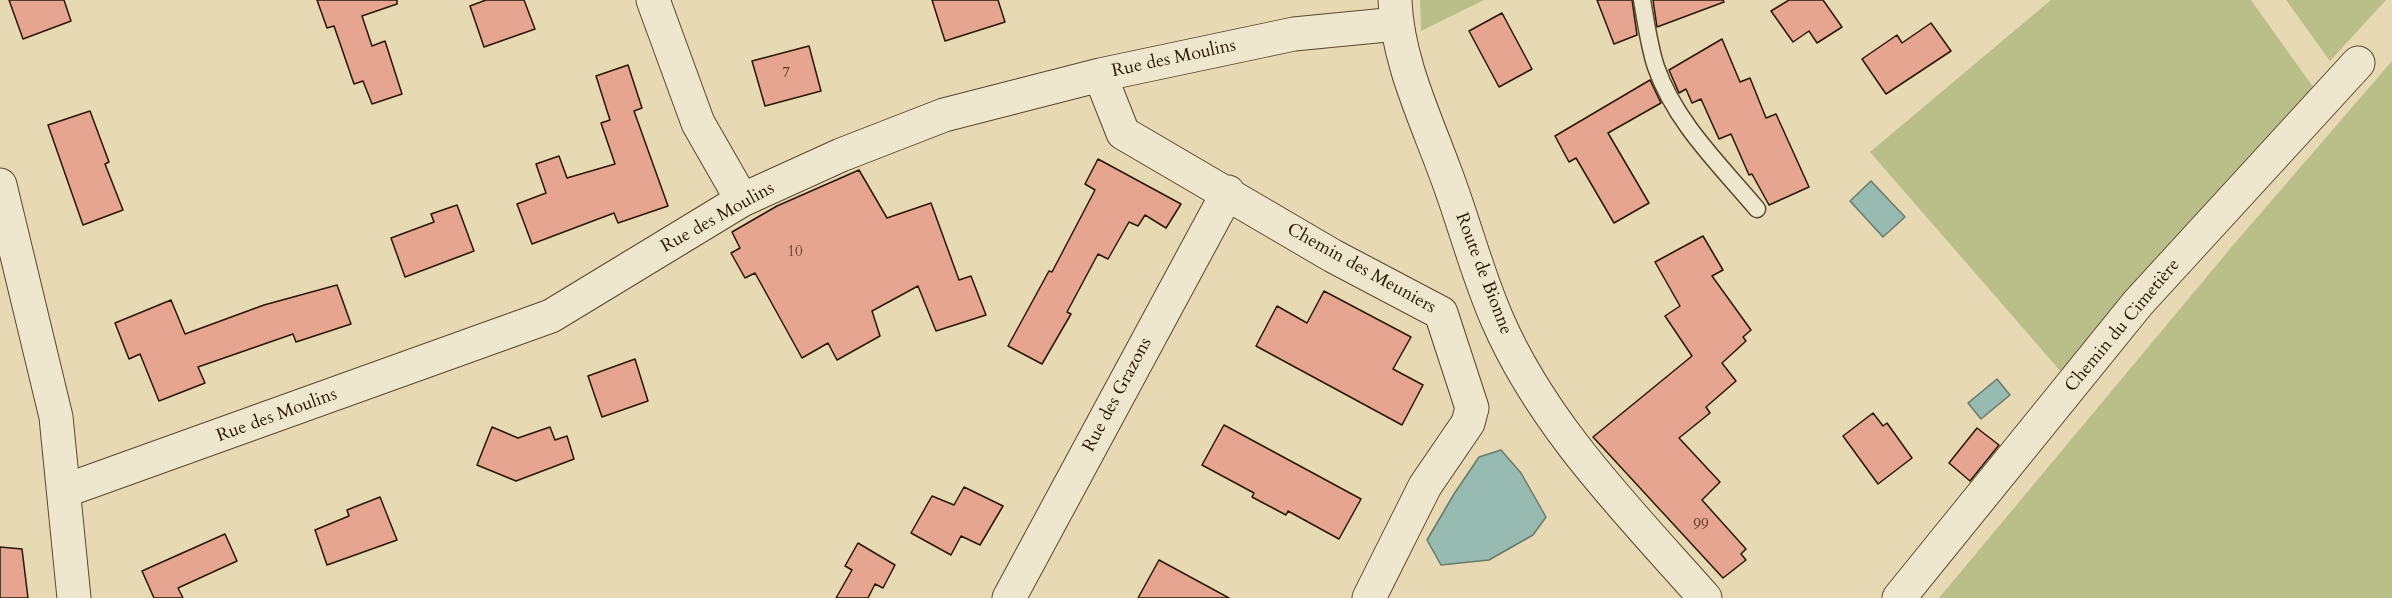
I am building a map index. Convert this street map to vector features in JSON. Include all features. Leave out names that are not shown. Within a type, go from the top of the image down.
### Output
[{"type":"street","points":[[652,0],[698,123],[742,200]]},
{"type":"street","name":"Rue des Moulins","points":[[64,491],[551,316],[742,200],[841,155],[944,116],[1100,75],[1396,12]]},
{"type":"street","name":"Route de Bionne","points":[[1396,12],[1412,81],[1497,319],[1524,371],[1602,481],[1705,598]]},
{"type":"street","name":"Chemin du Cimetière","points":[[1899,598],[2138,303],[2358,63]]},
{"type":"street","name":"Chemin des Meuniers","points":[[1100,75],[1123,133],[1228,192],[1333,256],[1441,313],[1472,408],[1468,423],[1425,486],[1369,598]]},
{"type":"street","points":[[0,185],[56,417],[74,598]]},
{"type":"street","name":"Rue des Grazons","points":[[1009,598],[1228,192]]},
{"type":"lane","points":[[1642,0],[1656,66],[1668,95],[1686,124],[1756,209]]},
{"type":"green space","points":[[1420,0],[1484,0],[1421,31]]},
{"type":"green space","points":[[2051,0],[2251,0],[2316,91],[2069,381],[1870,152]]},
{"type":"green space","points":[[2286,0],[2386,0],[2330,61]]},
{"type":"green space","points":[[2392,61],[2392,598],[1939,598],[2235,243]]},
{"type":"water","points":[[1871,181],[1905,217],[1883,237],[1850,201]]},
{"type":"water","points":[[1997,379],[2010,395],[1981,419],[1968,403]]},
{"type":"water","points":[[1501,450],[1521,473],[1546,517],[1533,535],[1489,560],[1441,565],[1427,540],[1479,457]]},
{"type":"building","points":[[9,0],[64,0],[71,21],[23,39]]},
{"type":"building","points":[[317,0],[397,0],[397,4],[362,16],[372,46],[385,41],[402,94],[372,104],[363,81],[354,84],[334,26],[327,28]]},
{"type":"building","points":[[486,0],[524,0],[535,29],[484,47],[470,6]]},
{"type":"building","points":[[932,0],[998,0],[1005,22],[945,41]]},
{"type":"building","points":[[1597,0],[1632,0],[1637,35],[1614,44]]},
{"type":"building","points":[[1653,0],[1723,0],[1724,2],[1657,27]]},
{"type":"building","points":[[1789,0],[1823,0],[1842,27],[1817,43],[1809,31],[1793,42],[1771,11]]},
{"type":"building","points":[[1502,13],[1532,69],[1499,87],[1469,31]]},
{"type":"building","points":[[1931,23],[1951,51],[1886,94],[1862,59],[1897,35],[1902,43]]},
{"type":"building","points":[[1722,39],[1740,82],[1750,78],[1766,118],[1776,114],[1809,187],[1769,205],[1752,174],[1749,175],[1731,134],[1719,139],[1701,99],[1692,103],[1686,89],[1679,93],[1669,70]]},
{"type":"building","points":[[809,46],[821,91],[765,106],[752,61]]},
{"type":"building","points":[[628,65],[642,108],[634,111],[668,206],[618,223],[614,213],[532,244],[517,204],[546,193],[536,164],[559,156],[567,178],[615,164],[601,123],[610,120],[596,76]]},
{"type":"building","points":[[1650,80],[1661,103],[1608,133],[1649,203],[1614,223],[1576,158],[1569,162],[1555,136]]},
{"type":"building","points":[[90,111],[109,162],[105,164],[123,210],[83,225],[48,125]]},
{"type":"building","points":[[1098,159],[1181,204],[1166,228],[1145,215],[1138,226],[1129,222],[1108,259],[1098,254],[1067,312],[1071,314],[1042,364],[1008,346],[1049,271],[1052,272],[1095,190],[1085,184]]},
{"type":"building","points":[[859,170],[887,218],[931,203],[959,280],[971,276],[986,315],[936,331],[918,286],[872,311],[880,336],[837,360],[828,343],[802,358],[755,273],[745,278],[731,253],[740,248],[732,232],[777,206]]},
{"type":"building","points":[[457,205],[474,251],[405,277],[391,238],[434,222],[431,214]]},
{"type":"building","points":[[1703,236],[1723,270],[1712,276],[1751,330],[1743,337],[1746,341],[1722,363],[1736,381],[1706,407],[1710,413],[1679,438],[1720,482],[1702,500],[1746,549],[1741,554],[1746,560],[1723,578],[1593,437],[1692,356],[1665,316],[1680,306],[1655,262]]},
{"type":"building","points":[[337,285],[351,324],[296,342],[293,334],[198,367],[205,383],[159,401],[140,354],[129,359],[115,323],[171,300],[185,334],[264,305]]},
{"type":"building","points":[[1324,291],[1411,337],[1393,369],[1423,385],[1402,425],[1256,346],[1277,306],[1307,323]]},
{"type":"building","points":[[635,359],[648,401],[602,417],[588,376]]},
{"type":"building","points":[[1873,413],[1883,426],[1887,423],[1912,458],[1878,484],[1843,436]]},
{"type":"building","points":[[1224,425],[1361,499],[1339,539],[1288,511],[1286,515],[1252,497],[1254,493],[1202,465]]},
{"type":"building","points":[[492,427],[518,438],[550,427],[555,440],[567,436],[574,459],[516,481],[477,465]]},
{"type":"building","points":[[1977,428],[1999,445],[1970,481],[1949,463]]},
{"type":"building","points":[[964,487],[1003,506],[980,545],[961,536],[951,555],[911,533],[932,496],[954,505]]},
{"type":"building","points":[[380,497],[397,540],[327,565],[315,530],[349,516],[347,510]]},
{"type":"building","points":[[225,534],[237,561],[178,588],[183,598],[154,598],[142,571]]},
{"type":"building","points":[[858,543],[895,565],[883,588],[875,584],[868,598],[836,598],[852,570],[845,566]]},
{"type":"building","points":[[0,547],[22,549],[28,598],[0,598]]},
{"type":"building","points":[[1159,560],[1229,598],[1138,598]]}]
